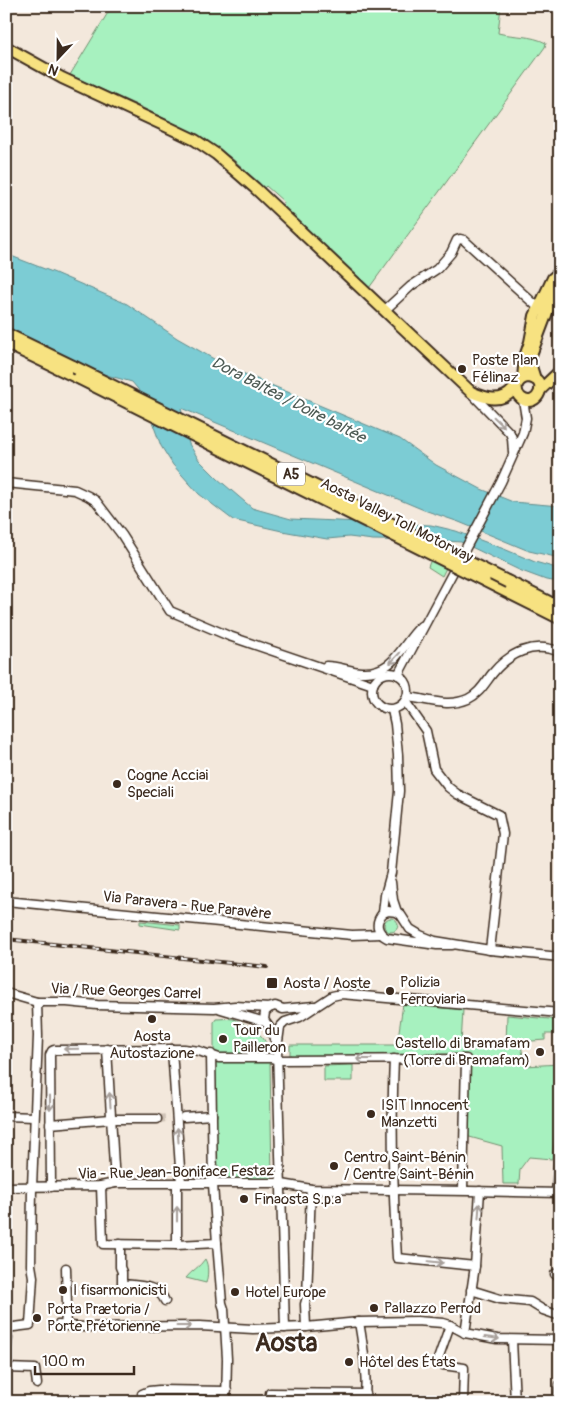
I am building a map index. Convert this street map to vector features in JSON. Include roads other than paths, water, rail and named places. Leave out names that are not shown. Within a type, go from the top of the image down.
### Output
[{"type":"highway","name":"Aosta Valley Toll Motorway","points":[[6,334],[560,608]]},
{"type":"highway","name":"Aosta Valley Toll Motorway","points":[[6,343],[560,618]]},
{"type":"main road","points":[[6,47],[62,78],[172,128],[216,154],[242,176],[471,392],[487,398],[500,398],[510,393],[520,381],[531,377],[537,387]]},
{"type":"main road","points":[[537,387],[529,360],[553,278],[560,272]]},
{"type":"main road","points":[[522,399],[516,390],[530,342],[532,326],[560,284]]},
{"type":"main road","points":[[481,403],[487,405],[502,404],[510,400],[522,399],[530,401],[537,387],[560,370]]},
{"type":"street","points":[[384,310],[411,286],[438,269],[451,253],[457,240],[460,239],[464,240],[542,311]]},
{"type":"street","points":[[500,484],[530,424],[537,387]]},
{"type":"street","points":[[471,392],[510,433],[513,454]]},
{"type":"street","points":[[398,675],[500,484],[525,425],[526,412],[522,399]]},
{"type":"street","points":[[6,483],[75,490],[96,501],[122,535],[170,611],[230,636],[373,685]]},
{"type":"street","points":[[320,666],[336,666],[359,672],[372,672],[382,668],[390,664],[398,656],[413,634],[426,621]]},
{"type":"street","points":[[424,699],[380,707],[374,701],[373,685],[381,675],[390,673],[398,675],[413,693],[424,699],[444,704],[463,700],[476,694],[501,664],[519,651],[541,647],[560,652]]},
{"type":"street","points":[[397,912],[392,890],[391,872],[399,791],[395,724],[407,687]]},
{"type":"street","points":[[401,704],[418,720],[426,731],[434,769],[448,787],[457,794],[499,815],[503,834],[490,950]]},
{"type":"street","points":[[364,933],[378,922],[383,914],[385,895],[391,872]]},
{"type":"street","name":"Via Paravera - Rue Paravère","points":[[6,901],[343,934],[381,934]]},
{"type":"street","points":[[383,914],[388,911],[397,912],[404,918],[410,929],[435,941],[452,945]]},
{"type":"street","points":[[378,922],[381,934],[387,938],[560,957]]},
{"type":"street","points":[[394,938],[403,933],[405,922]]},
{"type":"street","name":"Via / Rue Georges Carrel","points":[[6,993],[37,1002],[214,1008]]},
{"type":"street","points":[[214,1008],[275,1028],[300,1017],[332,996],[340,994],[560,1013]]},
{"type":"street","points":[[6,1352],[8,1331],[30,1325],[33,1277],[32,1187],[38,1039],[37,1002]]},
{"type":"street","points":[[214,1008],[235,1006],[269,1008],[275,1006],[283,1009],[316,1006]]},
{"type":"street","points":[[269,1008],[264,1015],[277,1045]]},
{"type":"street","points":[[283,1009],[286,1015],[277,1045],[286,1328]]},
{"type":"street","points":[[107,1049],[115,1183]]},
{"type":"street","points":[[172,1049],[179,1184],[177,1245]]},
{"type":"street","points":[[51,1187],[50,1054],[52,1051],[172,1049],[199,1051],[219,1058],[271,1058],[278,1060],[466,1059],[463,1190]]},
{"type":"street","points":[[211,1054],[213,1184],[224,1309],[226,1402]]},
{"type":"street","points":[[394,1059],[392,1096],[397,1258],[475,1266]]},
{"type":"street","points":[[177,1118],[212,1114]]},
{"type":"street","points":[[6,1116],[34,1117]]},
{"type":"street","points":[[50,1124],[112,1119],[155,1119]]},
{"type":"street","points":[[558,1193],[560,1145]]},
{"type":"street","name":"Via - Rue Jean-Boniface Festaz","points":[[6,1187],[100,1186],[115,1183],[280,1184],[311,1189],[558,1193]]},
{"type":"street","points":[[100,1186],[102,1241],[104,1244],[177,1245],[217,1243]]},
{"type":"street","points":[[306,1327],[305,1304],[308,1283],[311,1189]]},
{"type":"street","points":[[465,1333],[475,1266],[480,1191]]},
{"type":"street","points":[[120,1244],[122,1284],[155,1289],[161,1293],[165,1301]]},
{"type":"street","points":[[66,1268],[67,1305],[62,1318],[84,1327],[200,1326],[253,1329],[359,1322],[417,1321],[450,1325],[465,1333],[482,1337],[512,1340],[560,1340]]},
{"type":"street","points":[[471,1290],[500,1299],[530,1302],[543,1310],[560,1316]]},
{"type":"street","points":[[270,1398],[365,1398],[365,1353],[359,1322]]},
{"type":"street","points":[[450,1325],[438,1359],[443,1365],[464,1368],[463,1402]]},
{"type":"street","points":[[512,1340],[515,1402]]},
{"type":"street","points":[[6,1402],[6,1369],[36,1367],[37,1384]]},
{"type":"street","points":[[558,1402],[560,1384]]},
{"type":"street","points":[[142,1394],[159,1390],[226,1391]]},
{"type":"water","name":"Dora Baltea / Doire baltée","points":[[6,254],[127,304],[177,338],[228,367],[400,439],[436,465],[481,489],[513,502],[560,506],[560,558],[529,551],[459,522],[424,510],[181,408],[189,444],[199,460],[252,508],[291,519],[431,525],[456,531],[535,562],[560,569],[560,582],[546,580],[519,570],[461,542],[373,540],[349,537],[327,539],[233,520],[199,494],[173,465],[161,446],[142,394],[132,382],[99,373],[6,327]]},
{"type":"tunnel","points":[[157,1119],[169,1118]]},
{"type":"railway","points":[[6,939],[267,967]]},
{"type":"place","name":"Poste Plan Félinaz","points":[[462,369]]},
{"type":"place","name":"Cogne Acciai Speciali","points":[[117,784]]},
{"type":"place","name":"Aosta / Aoste","points":[[272,983]]},
{"type":"place","name":"Polizia Ferroviaria","points":[[390,991]]},
{"type":"place","name":"Aosta Autostazione","points":[[152,1019]]},
{"type":"place","name":"Tour du Pailleron","points":[[223,1039]]},
{"type":"place","name":"Castello di Bramafam (Torre di Bramafam)","points":[[540,1052]]},
{"type":"place","name":"ISIT Innocent Manzetti","points":[[371,1114]]},
{"type":"place","name":"Centro Saint-Bénin / Centre Saint-Bénin","points":[[334,1166]]},
{"type":"place","name":"Finaosta S.p.a","points":[[244,1199]]},
{"type":"place","name":"I fisarmonicisti","points":[[63,1290]]},
{"type":"place","name":"Hotel Europe","points":[[235,1292]]},
{"type":"place","name":"Pallazzo Perrod","points":[[374,1308]]},
{"type":"place","name":"Porta Prætoria / Porte Prétorienne","points":[[37,1318]]},
{"type":"place","name":"Hôtel des États","points":[[349,1362]]},
{"type":"district","name":"Aosta","points":[[286,1342]]}]
